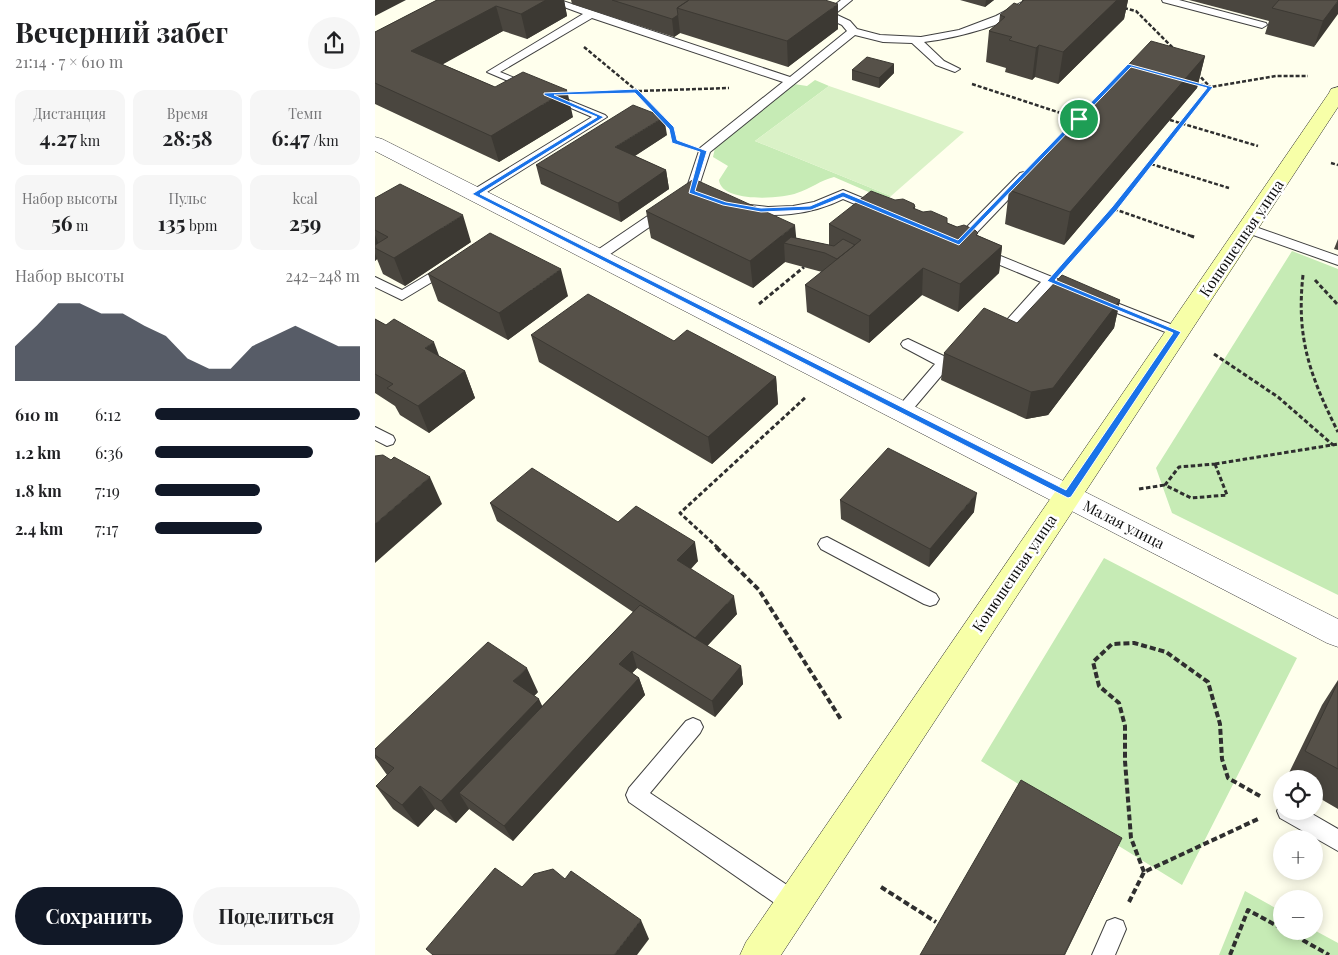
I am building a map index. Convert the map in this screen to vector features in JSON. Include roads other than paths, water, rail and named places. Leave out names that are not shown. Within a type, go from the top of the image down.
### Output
[{"type":"main road","name":"Конюшенная улица","points":[[759,955],[1338,93]]},
{"type":"street","name":"Малая улица","points":[[376,144],[1338,634]]},
{"type":"lane","points":[[795,0],[846,23],[853,31],[882,39],[914,39],[960,32],[995,21],[1015,12],[1033,0]]},
{"type":"lane","points":[[828,15],[847,0]]},
{"type":"lane","points":[[1167,0],[1262,25]]},
{"type":"lane","points":[[558,1],[788,84]]},
{"type":"lane","points":[[475,194],[601,117],[492,72],[591,14]]},
{"type":"lane","points":[[598,256],[691,192],[704,151],[853,31]]},
{"type":"lane","points":[[914,39],[940,63],[955,69]]},
{"type":"lane","points":[[1032,167],[955,241],[1178,332]]},
{"type":"lane","points":[[691,192],[708,199]]},
{"type":"lane","points":[[725,204],[761,210],[794,210],[811,208],[843,194],[888,213]]},
{"type":"lane","points":[[1247,228],[1338,261]]},
{"type":"lane","points":[[375,282],[402,296],[459,259]]},
{"type":"lane","points":[[1001,335],[1050,281]]},
{"type":"lane","points":[[903,411],[945,364],[908,344]]},
{"type":"lane","points":[[827,544],[930,599]]},
{"type":"lane","points":[[693,727],[636,795],[794,903]]},
{"type":"lane","points":[[1303,820],[1338,840]]},
{"type":"lane","points":[[1103,955],[1115,929]]}]
